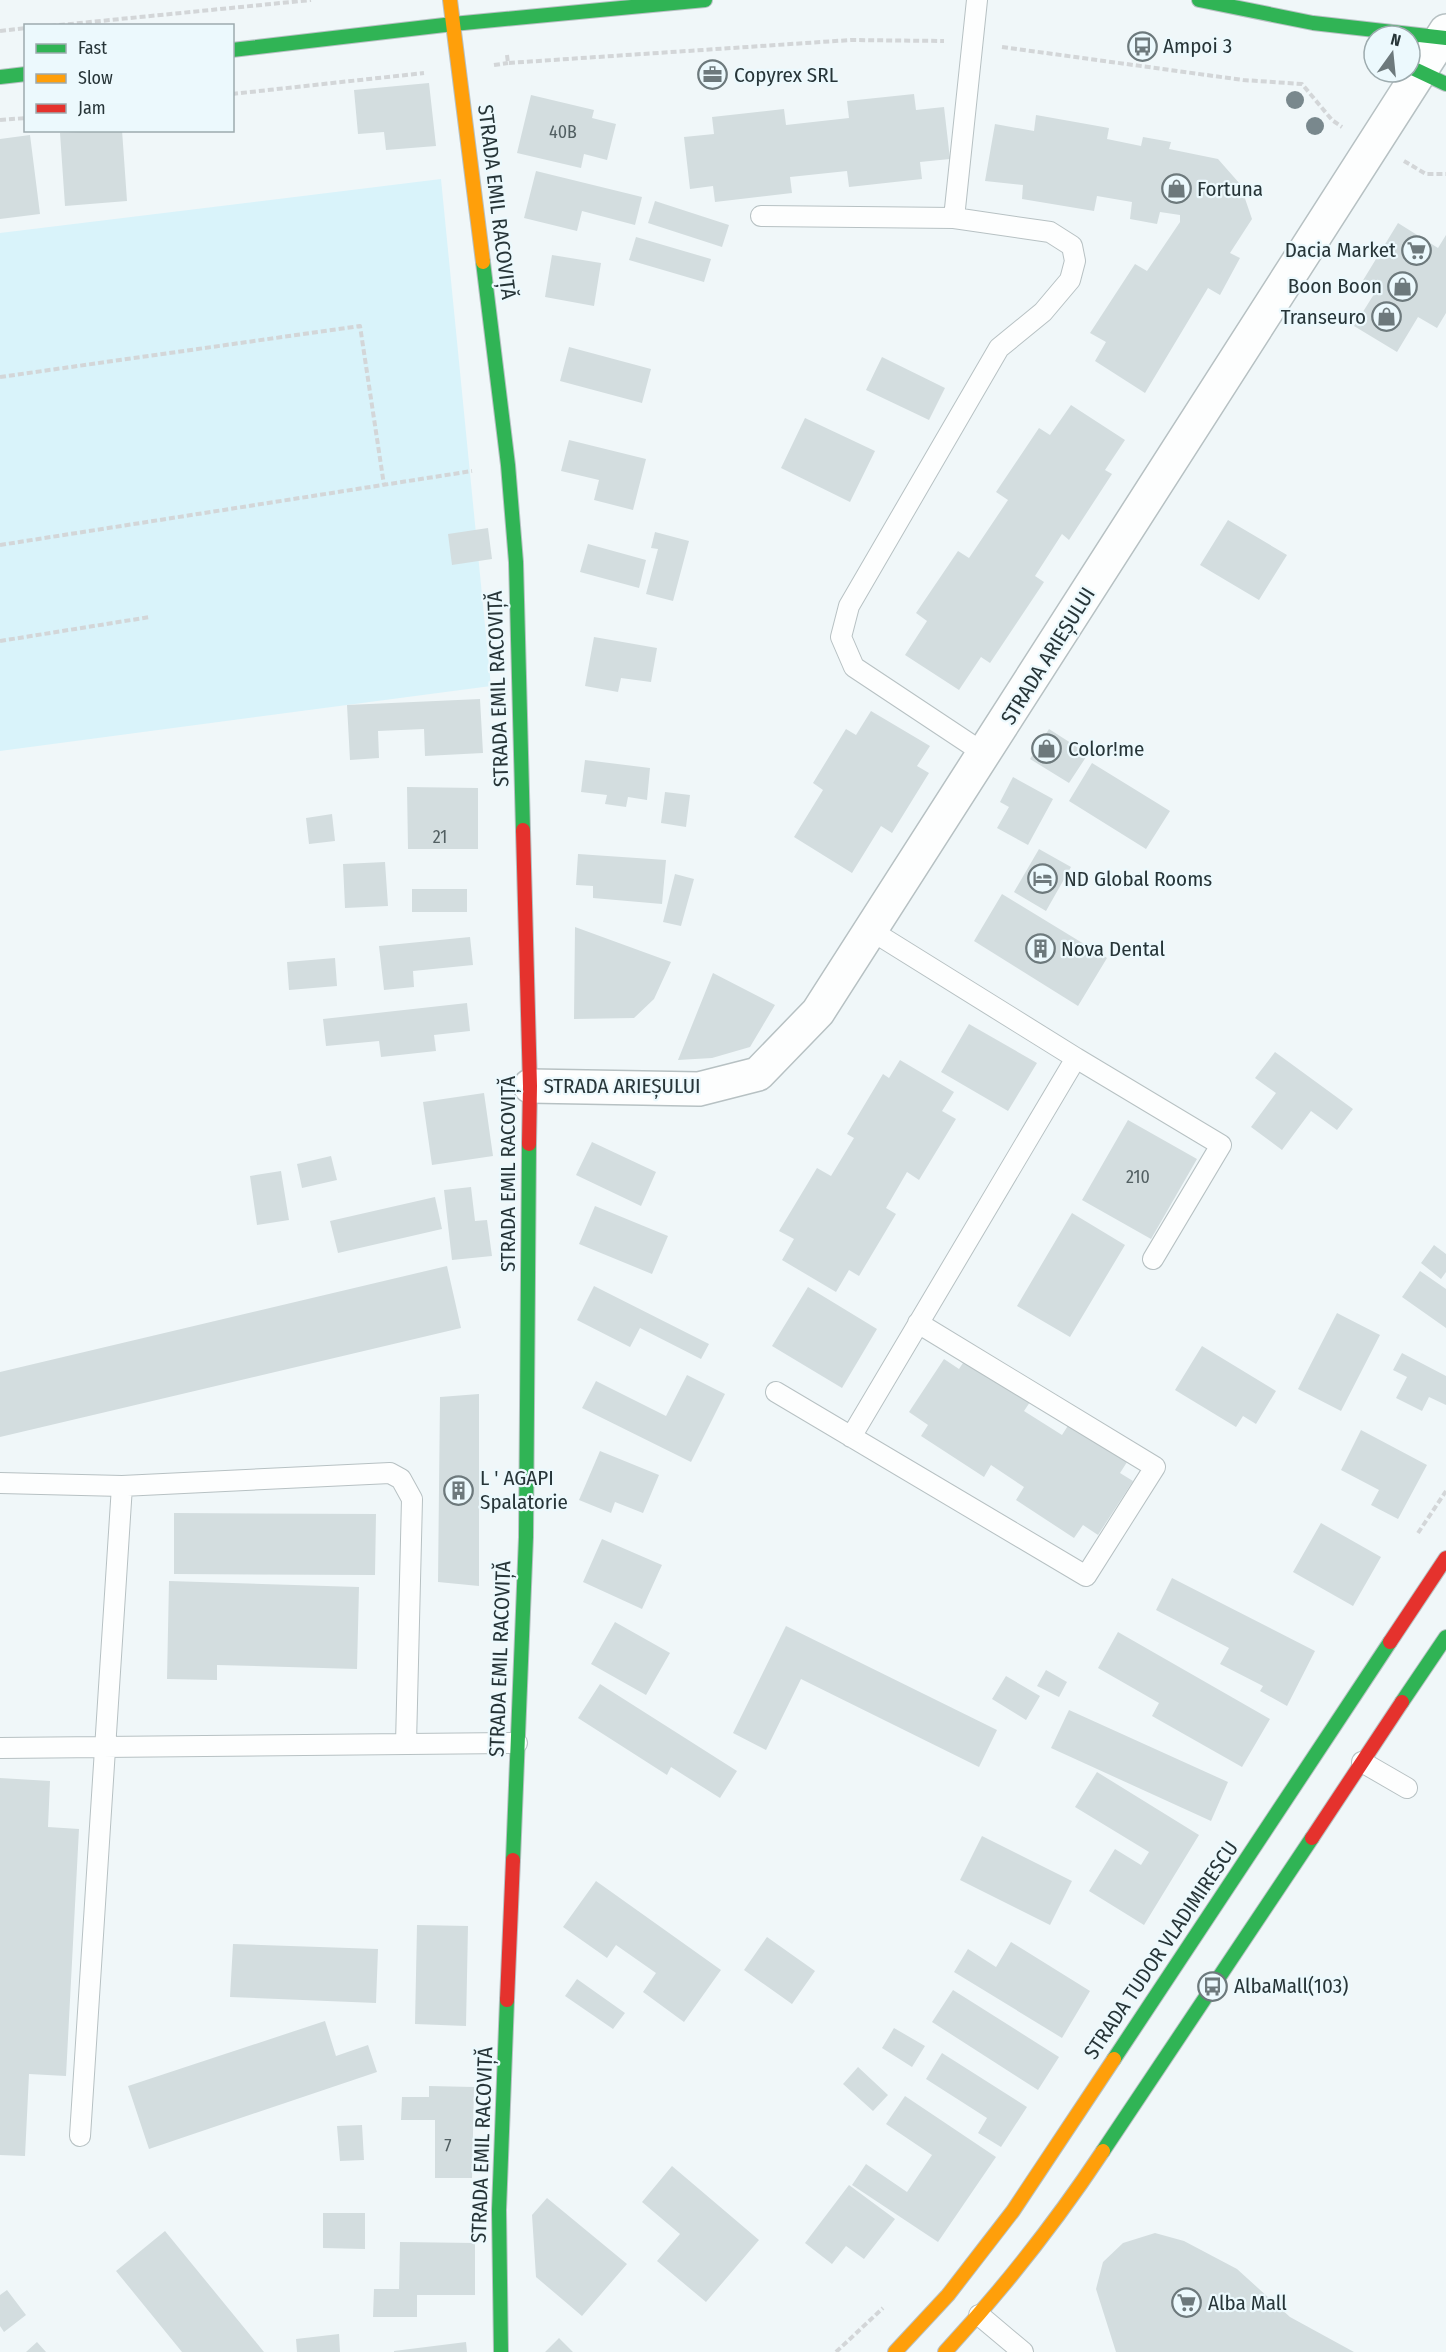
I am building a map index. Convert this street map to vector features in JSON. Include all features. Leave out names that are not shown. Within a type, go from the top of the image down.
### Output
[{"type":"main road","name":"STRADA EMIL RACOVIȚĂ","points":[[450,0],[508,465],[516,562],[530,1086],[526,1537],[499,2210],[501,2352]]},
{"type":"main road","points":[[234,50],[453,24],[705,0]]},
{"type":"main road","points":[[1199,0],[1312,23],[1445,35]]},
{"type":"main road","points":[[1312,23],[1353,41]]},
{"type":"main road","points":[[0,77],[24,74]]},
{"type":"main road","name":"STRADA TUDOR VLADIMIRESCU","points":[[895,2352],[948,2295],[1013,2211],[1446,1558]]},
{"type":"main road","points":[[945,2352],[979,2315],[1071,2199],[1446,1637]]},
{"type":"street","name":"STRADA ARIEȘULUI","points":[[530,1086],[699,1089],[758,1074],[818,1012],[1426,75],[1445,35]]},
{"type":"lane","points":[[954,218],[977,0]]},
{"type":"lane","points":[[761,216],[954,218],[1050,232],[1072,246],[1075,261],[1070,280],[1043,312],[999,348],[849,606],[841,638],[854,667],[985,754]]},
{"type":"lane","points":[[872,931],[1221,1145],[1153,1259]]},
{"type":"lane","points":[[850,1437],[1076,1058]]},
{"type":"lane","points":[[776,1392],[1086,1576],[1155,1467],[918,1323]]},
{"type":"lane","points":[[0,1483],[122,1486],[390,1473],[401,1479],[412,1499],[406,1744]]},
{"type":"lane","points":[[80,2136],[122,1486]]},
{"type":"lane","points":[[0,1748],[517,1743]]},
{"type":"lane","points":[[1362,1762],[1407,1788]]},
{"type":"lane","points":[[979,2315],[1023,2352]]},
{"type":"path","points":[[70,24],[311,0]]},
{"type":"path","points":[[0,31],[24,28]]},
{"type":"path","points":[[234,94],[459,69]]},
{"type":"path","points":[[0,120],[24,117]]},
{"type":"path","points":[[0,376],[360,326],[384,485]]},
{"type":"path","points":[[0,545],[508,465]]},
{"type":"path","points":[[0,641],[150,617]]},
{"type":"shaded area","points":[[441,179],[491,686],[0,751],[0,233]]},
{"type":"building","points":[[429,83],[436,146],[386,150],[384,132],[358,134],[354,90]]},
{"type":"building","points":[[914,94],[916,110],[944,107],[950,159],[920,162],[922,179],[849,187],[847,171],[790,177],[792,193],[715,202],[713,186],[690,189],[684,137],[714,134],[712,117],[784,109],[786,125],[849,118],[847,101]]},
{"type":"building","points":[[531,95],[594,110],[592,118],[616,124],[607,160],[584,154],[581,168],[517,153]]},
{"type":"building","points":[[1036,115],[1109,128],[1107,139],[1141,146],[1143,137],[1171,142],[1169,149],[1218,159],[1240,184],[1252,219],[1230,253],[1240,258],[1220,295],[1208,288],[1145,393],[1095,361],[1106,342],[1090,333],[1135,264],[1147,271],[1180,222],[1180,215],[1160,212],[1157,224],[1130,219],[1132,202],[1097,196],[1094,211],[1022,199],[1023,185],[985,181],[995,124],[1034,131]]},
{"type":"building","points":[[122,132],[127,201],[65,206],[60,133]]},
{"type":"building","points":[[30,135],[40,214],[0,219],[0,139]]},
{"type":"building","points":[[536,171],[642,197],[635,225],[582,211],[577,231],[524,218]]},
{"type":"building","points":[[655,201],[729,225],[722,247],[648,223]]},
{"type":"building","points":[[1398,223],[1438,248],[1446,235],[1446,313],[1437,328],[1418,317],[1397,352],[1354,326],[1376,291],[1362,282]]},
{"type":"building","points":[[636,237],[711,259],[704,282],[629,260]]},
{"type":"building","points":[[552,255],[601,263],[594,306],[545,297]]},
{"type":"building","points":[[569,347],[651,369],[642,403],[560,381]]},
{"type":"building","points":[[882,357],[945,388],[929,420],[866,390]]},
{"type":"building","points":[[1071,405],[1125,440],[1105,470],[1112,474],[1069,540],[1062,534],[1035,576],[1044,582],[990,663],[981,657],[959,690],[905,655],[927,621],[916,613],[958,551],[969,558],[1008,500],[996,492],[1039,428],[1050,435]]},
{"type":"building","points":[[805,418],[875,451],[850,502],[781,468]]},
{"type":"building","points":[[569,440],[646,459],[633,510],[594,500],[599,480],[561,471]]},
{"type":"building","points":[[1228,520],[1287,555],[1259,600],[1200,565]]},
{"type":"building","points":[[488,528],[492,559],[452,565],[448,534]]},
{"type":"building","points":[[655,532],[689,541],[673,601],[646,594],[658,549],[651,548]]},
{"type":"building","points":[[588,544],[646,560],[639,588],[580,572]]},
{"type":"building","points":[[594,637],[657,648],[651,682],[621,678],[618,692],[585,686]]},
{"type":"building","points":[[480,699],[483,753],[425,756],[424,729],[378,731],[379,758],[350,760],[347,705]]},
{"type":"building","points":[[871,711],[930,746],[917,766],[929,773],[892,833],[881,826],[852,873],[794,837],[823,790],[813,783],[846,729],[856,735]]},
{"type":"building","points":[[1049,729],[1088,754],[1069,783],[1030,759]]},
{"type":"building","points":[[585,760],[650,768],[647,800],[628,797],[626,807],[605,804],[607,795],[581,792]]},
{"type":"building","points":[[1092,763],[1170,811],[1146,849],[1069,801]]},
{"type":"building","points":[[1013,777],[1053,799],[1028,845],[997,828],[1009,807],[1000,802]]},
{"type":"building","points":[[407,787],[478,788],[478,849],[408,849]]},
{"type":"building","points":[[665,792],[690,795],[686,827],[661,823]]},
{"type":"building","points":[[332,814],[335,841],[309,844],[306,818]]},
{"type":"building","name":"ND Global Rooms","points":[[1039,849],[1071,867],[1046,911],[1014,892]]},
{"type":"building","points":[[578,854],[666,860],[662,904],[593,898],[593,886],[576,885]]},
{"type":"building","points":[[385,862],[388,906],[345,908],[343,864]]},
{"type":"building","points":[[675,874],[694,879],[681,926],[663,922]]},
{"type":"building","points":[[412,889],[467,889],[467,912],[412,912]]},
{"type":"building","name":"Nova Dental","points":[[1002,894],[1107,958],[1078,1006],[974,941]]},
{"type":"building","points":[[575,927],[671,962],[654,999],[634,1018],[574,1019]]},
{"type":"building","points":[[470,937],[473,965],[413,971],[414,987],[384,990],[379,946]]},
{"type":"building","points":[[335,958],[337,986],[289,990],[287,962]]},
{"type":"building","points":[[713,973],[775,1005],[750,1047],[712,1058],[678,1060]]},
{"type":"building","points":[[467,1003],[470,1031],[434,1035],[436,1051],[381,1057],[379,1041],[326,1046],[323,1019]]},
{"type":"building","points":[[969,1024],[1037,1063],[1008,1111],[941,1072]]},
{"type":"building","points":[[1275,1052],[1353,1109],[1337,1130],[1311,1111],[1282,1150],[1251,1127],[1276,1093],[1255,1078]]},
{"type":"building","points":[[900,1060],[954,1092],[942,1111],[956,1119],[919,1180],[907,1172],[886,1208],[896,1214],[859,1276],[849,1270],[836,1292],[782,1260],[794,1239],[779,1231],[817,1168],[831,1176],[854,1138],[847,1134],[883,1074],[889,1078]]},
{"type":"building","points":[[484,1093],[493,1156],[432,1165],[423,1102]]},
{"type":"building","points":[[1128,1120],[1197,1159],[1151,1239],[1082,1200]]},
{"type":"building","points":[[592,1142],[656,1172],[641,1206],[576,1175]]},
{"type":"building","points":[[331,1156],[337,1180],[302,1188],[297,1164]]},
{"type":"building","points":[[281,1171],[289,1220],[257,1225],[250,1176]]},
{"type":"building","points":[[471,1187],[475,1221],[487,1220],[492,1256],[452,1260],[444,1190]]},
{"type":"building","points":[[435,1197],[442,1229],[338,1253],[330,1221]]},
{"type":"building","points":[[595,1206],[668,1236],[652,1274],[579,1244]]},
{"type":"building","points":[[1072,1213],[1125,1245],[1070,1337],[1017,1306]]},
{"type":"building","points":[[1434,1245],[1446,1254],[1446,1272],[1441,1279],[1421,1263]]},
{"type":"building","points":[[447,1266],[461,1328],[0,1437],[0,1372]]},
{"type":"building","points":[[1420,1271],[1446,1289],[1446,1328],[1402,1297]]},
{"type":"building","points":[[594,1286],[709,1344],[701,1359],[640,1328],[630,1347],[577,1320]]},
{"type":"building","points":[[808,1287],[877,1329],[842,1388],[772,1346]]},
{"type":"building","points":[[1337,1313],[1380,1335],[1341,1411],[1298,1389]]},
{"type":"building","points":[[1202,1346],[1276,1391],[1256,1424],[1243,1416],[1236,1427],[1175,1390]]},
{"type":"building","points":[[1402,1353],[1446,1376],[1446,1405],[1429,1397],[1422,1411],[1396,1398],[1407,1377],[1393,1370]]},
{"type":"building","points":[[944,1359],[959,1369],[965,1360],[1030,1402],[1024,1411],[1062,1435],[1071,1421],[1129,1459],[1120,1473],[1133,1481],[1098,1535],[1083,1525],[1074,1538],[1016,1500],[1024,1487],[991,1465],[984,1477],[921,1436],[928,1425],[909,1412]]},
{"type":"building","points":[[687,1375],[725,1394],[691,1462],[582,1408],[596,1381],[666,1416]]},
{"type":"building","name":"L ' AGAPI Spalatorie","points":[[479,1394],[479,1586],[438,1582],[440,1397]]},
{"type":"building","points":[[1361,1430],[1427,1465],[1398,1519],[1371,1505],[1379,1490],[1341,1470]]},
{"type":"building","points":[[600,1451],[659,1475],[643,1513],[615,1502],[611,1513],[579,1500]]},
{"type":"building","points":[[174,1513],[376,1514],[375,1575],[174,1574]]},
{"type":"building","points":[[1321,1523],[1381,1557],[1353,1606],[1293,1572]]},
{"type":"building","points":[[602,1539],[662,1565],[642,1609],[583,1582]]},
{"type":"building","points":[[1172,1578],[1315,1651],[1287,1706],[1260,1691],[1263,1686],[1220,1664],[1229,1648],[1156,1610]]},
{"type":"building","points":[[169,1581],[359,1587],[357,1669],[217,1665],[217,1680],[167,1679]]},
{"type":"building","points":[[615,1622],[670,1653],[646,1695],[591,1664]]},
{"type":"building","points":[[786,1626],[997,1730],[979,1767],[801,1679],[766,1750],[733,1733]]},
{"type":"building","points":[[1118,1632],[1270,1719],[1242,1767],[1152,1716],[1159,1703],[1098,1668]]},
{"type":"building","points":[[1046,1670],[1067,1682],[1059,1697],[1037,1686]]},
{"type":"building","points":[[1006,1676],[1040,1696],[1026,1720],[992,1699]]},
{"type":"building","points":[[600,1684],[737,1771],[720,1798],[671,1767],[667,1775],[578,1718]]},
{"type":"building","points":[[1069,1710],[1228,1782],[1211,1821],[1051,1748]]},
{"type":"building","points":[[1097,1772],[1199,1835],[1144,1925],[1089,1891],[1115,1849],[1141,1865],[1149,1852],[1075,1807]]},
{"type":"building","points":[[0,1778],[50,1781],[48,1827],[79,1829],[66,2076],[29,2074],[25,2156],[0,2155]]},
{"type":"building","points":[[982,1836],[1072,1881],[1050,1925],[960,1880]]},
{"type":"building","points":[[596,1881],[721,1970],[684,2022],[643,1992],[656,1973],[616,1945],[607,1958],[563,1927]]},
{"type":"building","points":[[417,1925],[468,1926],[466,2026],[415,2024]]},
{"type":"building","points":[[767,1937],[815,1971],[792,2004],[744,1970]]},
{"type":"building","points":[[1011,1942],[1090,1991],[1062,2038],[954,1972],[968,1949],[996,1967]]},
{"type":"building","points":[[233,1944],[378,1949],[376,2003],[230,1997]]},
{"type":"building","points":[[577,1979],[625,2013],[613,2029],[565,1996]]},
{"type":"building","points":[[953,1990],[1059,2057],[1038,2090],[932,2022]]},
{"type":"building","points":[[325,2021],[336,2056],[368,2045],[377,2072],[149,2149],[128,2086]]},
{"type":"building","points":[[894,2028],[925,2046],[912,2067],[882,2048]]},
{"type":"building","points":[[942,2053],[1027,2107],[1001,2147],[978,2133],[987,2118],[926,2079]]},
{"type":"building","points":[[858,2067],[888,2095],[873,2111],[843,2084]]},
{"type":"building","points":[[429,2086],[474,2087],[472,2178],[435,2178],[435,2120],[401,2120],[402,2097],[429,2097]]},
{"type":"building","points":[[905,2096],[996,2157],[938,2242],[852,2185],[866,2164],[907,2192],[932,2155],[886,2124]]},
{"type":"building","points":[[362,2125],[364,2160],[340,2161],[337,2126]]},
{"type":"building","points":[[672,2166],[759,2240],[706,2302],[657,2261],[680,2234],[642,2202]]},
{"type":"building","points":[[849,2185],[895,2219],[864,2259],[846,2246],[832,2264],[805,2243]]},
{"type":"building","points":[[547,2198],[627,2264],[582,2316],[536,2277],[532,2215]]},
{"type":"building","points":[[323,2213],[365,2213],[365,2249],[323,2248]]},
{"type":"building","points":[[165,2231],[264,2352],[182,2352],[116,2271]]},
{"type":"building","name":"Alba Mall","points":[[1155,2233],[1184,2241],[1237,2269],[1290,2317],[1354,2352],[1116,2352],[1096,2289],[1103,2262],[1123,2243]]},
{"type":"building","points":[[400,2242],[475,2243],[475,2295],[417,2295],[417,2317],[373,2317],[374,2289],[399,2289]]},
{"type":"building","points":[[7,2290],[26,2315],[4,2332],[0,2326],[0,2295]]},
{"type":"building","points":[[339,2334],[340,2352],[297,2352],[296,2339]]},
{"type":"building","points":[[559,2338],[573,2352],[545,2352]]},
{"type":"building","points":[[37,2342],[46,2352],[26,2352]]},
{"type":"building","points":[[466,2342],[467,2352],[394,2352],[394,2351]]},
{"type":"traffic: fast","points":[[234,50],[453,24],[705,0]]},
{"type":"traffic: fast","points":[[1199,0],[1313,23],[1446,38]]},
{"type":"traffic: fast","points":[[1422,73],[1446,84]]},
{"type":"traffic: fast","points":[[0,77],[24,74]]},
{"type":"traffic: fast","points":[[483,262],[508,465],[516,562],[523,830]]},
{"type":"traffic: fast","points":[[513,1860],[526,1537],[529,1144]]},
{"type":"traffic: fast","points":[[1402,1702],[1446,1637]]},
{"type":"traffic: fast","points":[[1114,2059],[1390,1642]]},
{"type":"traffic: fast","points":[[1103,2151],[1312,1838]]},
{"type":"traffic: fast","points":[[501,2352],[499,2210],[507,2000]]},
{"type":"traffic: slow","points":[[450,0],[483,262]]},
{"type":"traffic: slow","points":[[895,2352],[948,2295],[1013,2211],[1114,2059]]},
{"type":"traffic: slow","points":[[945,2352],[1028,2254],[1067,2204],[1103,2151]]},
{"type":"traffic: jam","points":[[523,830],[530,1086],[529,1144]]},
{"type":"traffic: jam","points":[[1390,1642],[1446,1558]]},
{"type":"traffic: jam","points":[[1312,1838],[1402,1702]]},
{"type":"traffic: jam","points":[[507,2000],[513,1860]]},
{"type":"place","name":"Ampoi 3","points":[[1142,46]]},
{"type":"place","name":"Copyrex SRL","points":[[713,75]]},
{"type":"place","name":"Fortuna","points":[[1176,189]]},
{"type":"place","name":"Dacia Market","points":[[1417,250]]},
{"type":"place","name":"Boon Boon","points":[[1403,286]]},
{"type":"place","name":"Transeuro","points":[[1387,317]]},
{"type":"place","name":"Color!me","points":[[1047,749]]},
{"type":"place","name":"ND Global Rooms","points":[[1043,879]]},
{"type":"place","name":"Nova Dental","points":[[1040,949]]},
{"type":"place","name":"L ' AGAPI Spalatorie","points":[[459,1490]]},
{"type":"place","name":"AlbaMall(103)","points":[[1213,1986]]},
{"type":"place","name":"Alba Mall","points":[[1187,2303]]}]
